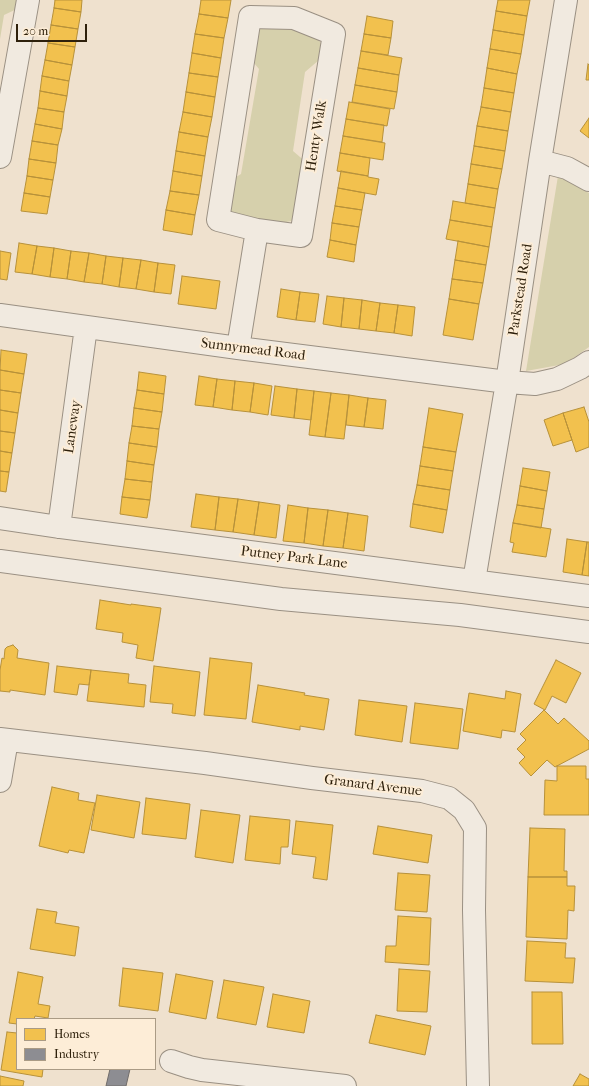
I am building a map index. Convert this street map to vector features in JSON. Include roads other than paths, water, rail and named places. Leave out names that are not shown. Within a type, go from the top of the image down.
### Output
[{"type":"street","points":[[0,157],[28,0]]},
{"type":"street","name":"Parkstead Road","points":[[474,581],[507,382],[566,0]]},
{"type":"street","name":"Henty Walk","points":[[296,9],[334,34],[301,236],[257,230],[218,220],[250,17],[296,9]]},
{"type":"street","points":[[540,161],[567,168],[589,180]]},
{"type":"street","points":[[238,348],[257,230]]},
{"type":"street","name":"Sunnymead Road","points":[[0,316],[507,382],[535,384],[557,379],[589,362]]},
{"type":"street","name":"Laneway","points":[[59,528],[86,327]]},
{"type":"street","name":"Putney Park Lane","points":[[0,518],[59,528],[589,596]]},
{"type":"street","points":[[0,561],[281,599],[460,615],[589,632]]},
{"type":"street","points":[[0,781],[4,739]]},
{"type":"street","name":"Granard Avenue","points":[[4,739],[205,763],[422,792],[449,798],[464,810],[475,828],[474,910],[478,1086]]},
{"type":"street","points":[[172,1061],[202,1070],[218,1079],[345,1086]]}]
